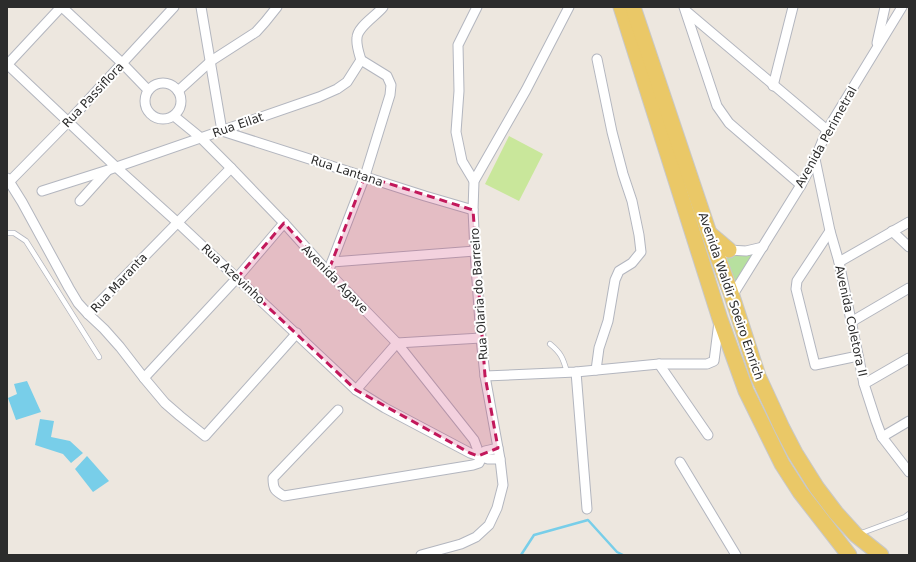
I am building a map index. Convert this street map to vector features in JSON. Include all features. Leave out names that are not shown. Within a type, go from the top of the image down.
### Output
[{"type":"main road","name":"Avenida Waldir Soeiro Emrich","points":[[621,7],[720,319],[746,391],[782,464],[800,492],[849,555]]},
{"type":"main road","name":"Avenida Waldir Soeiro Emrich","points":[[633,7],[709,233],[724,255],[732,296],[758,376],[795,453],[817,488],[836,513],[856,535],[881,555]]},
{"type":"main road","points":[[724,255],[707,277],[732,296]]},
{"type":"street","points":[[7,65],[62,7],[122,63],[148,90]]},
{"type":"street","name":"Rua Passiflora","points":[[8,179],[68,122],[174,7]]},
{"type":"street","points":[[201,7],[222,131]]},
{"type":"street","points":[[178,91],[211,61],[256,32],[277,7]]},
{"type":"street","points":[[328,272],[365,176],[390,95],[391,85],[387,76],[361,60],[356,37],[361,28],[383,7]]},
{"type":"street","points":[[474,181],[462,161],[456,132],[459,91],[458,45],[477,7]]},
{"type":"street","name":"Rua Olaria do Barreiro","points":[[421,555],[461,544],[476,537],[489,525],[497,508],[502,485],[500,459],[485,376],[481,338],[473,210],[474,181],[526,90],[570,7]]},
{"type":"street","points":[[773,86],[793,7]]},
{"type":"street","points":[[876,50],[885,7]]},
{"type":"street","name":"Avenida Perimetral","points":[[732,296],[801,186],[815,159],[827,130],[902,7]]},
{"type":"street","points":[[685,9],[773,86],[827,130]]},
{"type":"street","points":[[685,9],[717,106],[728,123],[801,186]]},
{"type":"street","points":[[596,370],[599,348],[608,321],[615,280],[619,271],[632,263],[641,252],[632,202],[612,132],[597,59]]},
{"type":"street","name":"Rua Eilat","points":[[42,192],[319,97],[337,89],[347,82],[361,60]]},
{"type":"street","name":"Rua Azevinho","points":[[7,65],[68,122],[112,169],[177,222],[356,390],[385,408],[478,456],[488,459],[500,459]]},
{"type":"street","points":[[163,82],[174,87],[178,91],[181,96],[181,102],[178,112],[174,116],[164,120],[158,119],[148,112],[144,102],[148,90],[152,86],[163,82]]},
{"type":"street","name":"Avenida Agave","points":[[174,116],[201,138],[231,168],[397,343],[474,440],[478,456]]},
{"type":"street","name":"Rua Lantana","points":[[222,131],[473,210]]},
{"type":"street","name":"Avenida Coletora II","points":[[815,159],[830,231],[839,262],[864,384],[882,437],[909,472]]},
{"type":"street","name":"Rua Maranta","points":[[231,168],[88,314],[104,328],[165,403],[205,436],[297,334]]},
{"type":"street","points":[[80,201],[112,169]]},
{"type":"street","points":[[8,179],[69,288],[78,303],[88,314]]},
{"type":"street","points":[[839,262],[909,222]]},
{"type":"street","points":[[144,378],[237,278],[284,223]]},
{"type":"street","points":[[830,231],[798,281],[796,288],[815,365],[858,356]]},
{"type":"street","points":[[892,231],[909,247]]},
{"type":"street","points":[[724,255],[762,247]]},
{"type":"street","points":[[332,262],[475,251]]},
{"type":"street","points":[[851,322],[909,288]]},
{"type":"street","points":[[485,376],[571,372],[659,364],[707,364],[714,361],[720,319]]},
{"type":"street","points":[[356,390],[397,343],[481,338]]},
{"type":"street","points":[[864,384],[909,358]]},
{"type":"street","points":[[659,364],[708,435]]},
{"type":"street","points":[[571,372],[587,509]]},
{"type":"street","points":[[338,410],[273,478],[273,486],[277,492],[284,496],[473,465],[479,463],[480,461],[478,456],[487,450],[498,448]]},
{"type":"street","points":[[882,437],[909,421]]},
{"type":"street","points":[[680,462],[736,555]]},
{"type":"lane","points":[[7,233],[14,233],[26,241],[99,357]]},
{"type":"lane","points":[[550,344],[559,352],[571,372]]},
{"type":"lane","points":[[856,535],[905,517],[909,514]]},
{"type":"highlighted area","points":[[365,176],[473,210],[485,376],[498,448],[478,456],[470,453],[356,390],[237,278],[284,223],[328,272]]},
{"type":"green space","points":[[509,136],[543,154],[519,201],[485,184]]},
{"type":"green space","points":[[754,253],[733,286],[722,260],[729,254]]},
{"type":"water","points":[[27,381],[41,412],[16,420],[8,398],[17,394],[14,384]]},
{"type":"water","points":[[40,419],[54,421],[51,437],[70,441],[83,453],[71,463],[63,454],[35,445]]},
{"type":"water","points":[[87,456],[109,481],[93,492],[75,469]]},
{"type":"waterway","points":[[521,555],[534,535],[588,520],[617,552],[623,555]]}]
